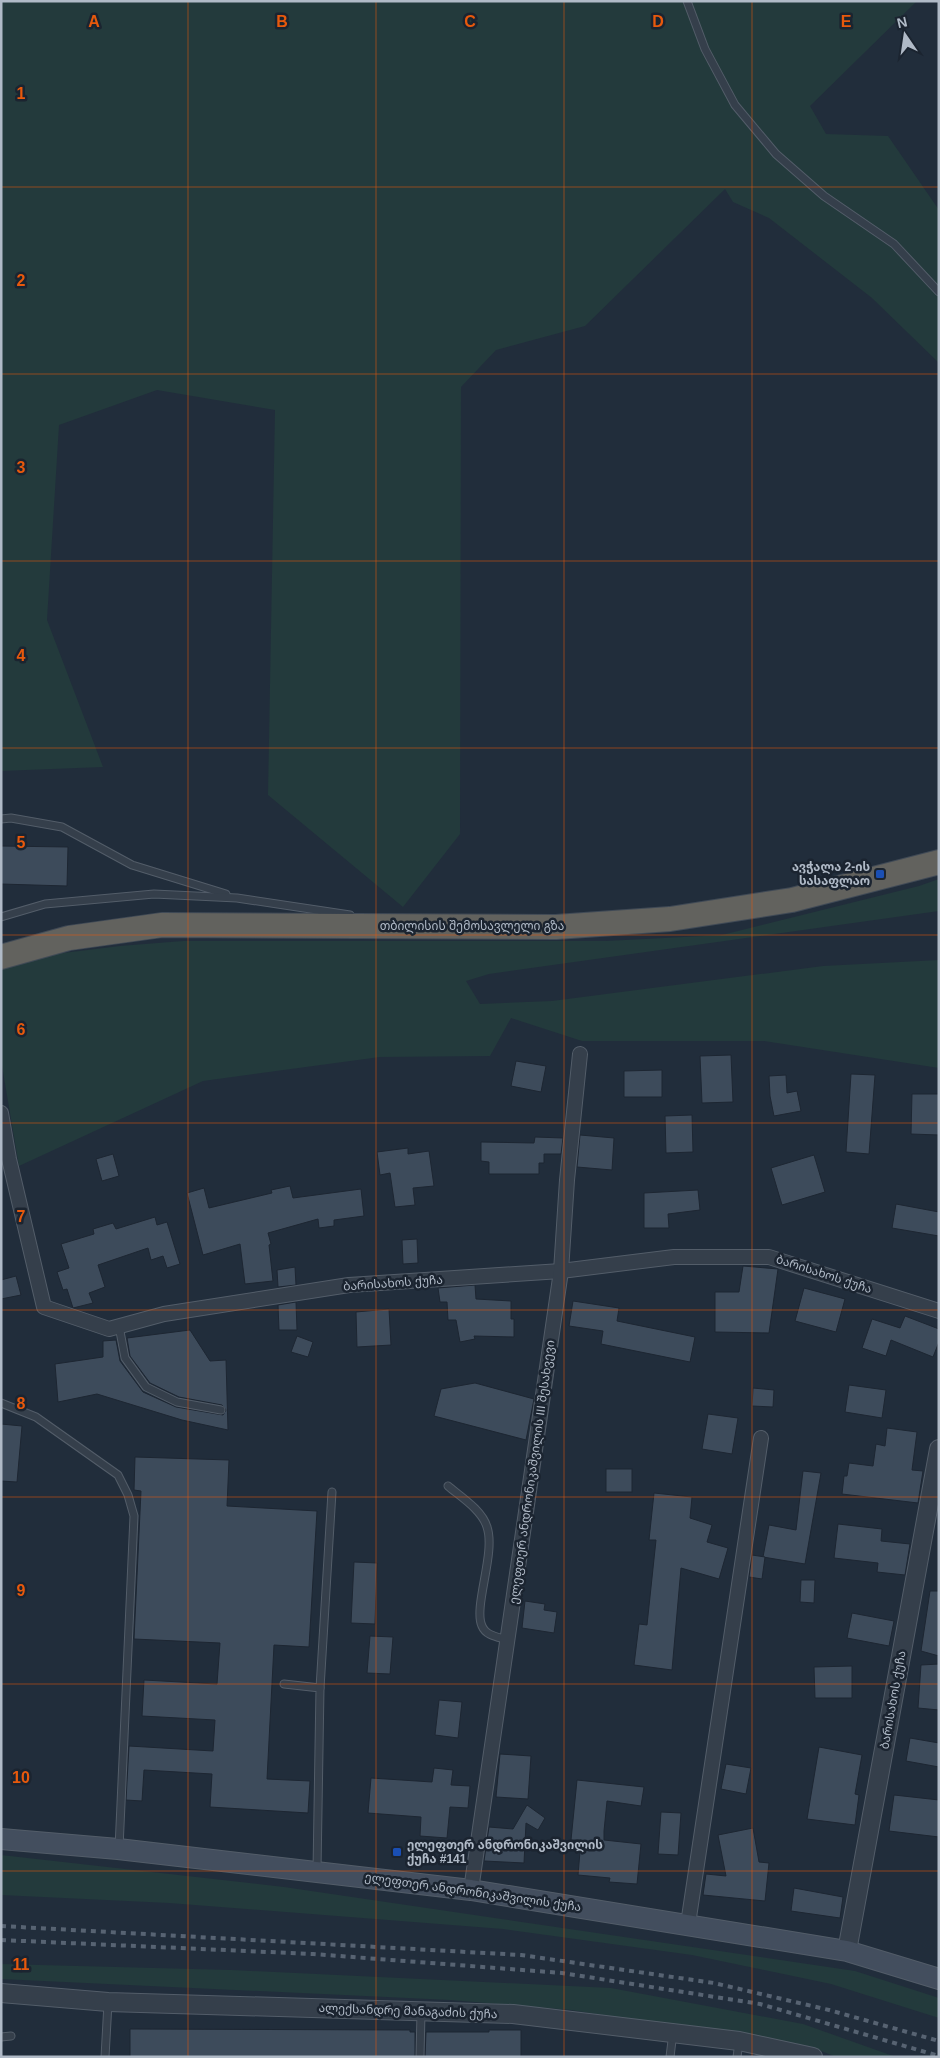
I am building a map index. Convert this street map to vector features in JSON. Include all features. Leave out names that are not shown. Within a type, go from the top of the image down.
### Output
[{"type":"highway","name":"თბილისის შემოსავლელი გზა","points":[[1,957],[69,938],[162,925],[447,928],[556,927],[670,919],[792,900],[939,862]]},
{"type":"main road","name":"ელეფთერ ანდრონიკაშვილის ქუჩა","points":[[1,1839],[118,1849],[471,1890],[847,1951],[939,1979]]},
{"type":"street","name":"ელეფთერ ანდრონიკაშვილის III შესახვევი","points":[[471,1890],[561,1271],[567,1180],[580,1054]]},
{"type":"street","name":"ბარისახოს ქუჩა","points":[[1,1113],[9,1159],[44,1308],[108,1329],[164,1314],[349,1285],[561,1271],[674,1257],[769,1257],[939,1311]]},
{"type":"street","points":[[688,1924],[761,1438]]},
{"type":"street","name":"ბარისახოს ქუჩა","points":[[847,1951],[939,1449]]},
{"type":"street","name":"ალექსანდრე მანაგაძის ქუჩა","points":[[1,1994],[108,2002],[513,2014],[673,2032],[738,2049],[813,2057]]},
{"type":"lane","points":[[686,1],[706,49],[734,105],[776,154],[824,196],[894,244],[939,292]]},
{"type":"lane","points":[[1,819],[12,818],[62,827],[132,865],[236,898]]},
{"type":"lane","points":[[1,917],[45,904],[154,894],[236,898],[354,916]]},
{"type":"lane","points":[[364,917],[447,928]]},
{"type":"lane","points":[[119,1326],[124,1358],[146,1387],[177,1402],[221,1410]]},
{"type":"lane","points":[[1,1403],[36,1417],[118,1475],[128,1494],[134,1516],[118,1849]]},
{"type":"lane","points":[[448,1486],[477,1512],[487,1524],[489,1542],[481,1625],[488,1634],[508,1640]]},
{"type":"lane","points":[[317,1871],[320,1688],[332,1492]]},
{"type":"lane","points":[[284,1684],[320,1688]]},
{"type":"lane","points":[[105,2057],[108,2002]]},
{"type":"lane","points":[[420,2012],[420,2057]]},
{"type":"lane","points":[[670,2057],[673,2032]]},
{"type":"lane","points":[[1,2037],[11,2036]]},
{"type":"green space","points":[[1,1],[917,1],[810,106],[826,134],[888,136],[939,210],[939,363],[872,298],[769,218],[733,202],[725,189],[585,326],[496,350],[461,387],[460,834],[403,907],[268,795],[275,410],[157,390],[59,425],[47,620],[103,767],[1,771]]},
{"type":"green space","points":[[939,879],[939,911],[489,974],[466,981],[480,1004],[552,1001],[823,966],[939,960],[939,1068],[764,1041],[582,1041],[511,1018],[490,1056],[380,1057],[203,1081],[19,1166],[1,1060],[1,968],[55,954],[183,941],[606,941],[722,935],[919,886]]},
{"type":"green space","points":[[1,1855],[284,1887],[855,1971],[939,1998],[939,2018],[831,1984],[692,1955],[503,1929],[169,1903],[1,1895]]},
{"type":"green space","points":[[1,1964],[232,1970],[611,1988],[803,2024],[896,2057],[836,2057],[819,2050],[571,2010],[450,2000],[1,1979]]},
{"type":"building","points":[[1,846],[68,847],[67,886],[1,884]]},
{"type":"building","points":[[731,1055],[733,1102],[702,1103],[700,1056]]},
{"type":"building","points":[[516,1061],[546,1066],[541,1092],[511,1086]]},
{"type":"building","points":[[662,1070],[662,1097],[624,1097],[624,1071]]},
{"type":"building","points":[[851,1074],[875,1075],[869,1154],[846,1152]]},
{"type":"building","points":[[786,1075],[787,1093],[797,1091],[801,1111],[774,1116],[769,1076]]},
{"type":"building","points":[[912,1094],[939,1094],[939,1135],[911,1134]]},
{"type":"building","points":[[692,1115],[693,1152],[666,1153],[665,1116]]},
{"type":"building","points":[[580,1135],[614,1138],[612,1170],[577,1167]]},
{"type":"building","points":[[535,1137],[563,1138],[561,1154],[544,1154],[544,1163],[539,1163],[539,1174],[489,1174],[489,1162],[481,1161],[481,1142],[534,1143]]},
{"type":"building","points":[[408,1148],[408,1154],[429,1151],[434,1186],[413,1188],[415,1205],[395,1207],[390,1173],[380,1175],[377,1152]]},
{"type":"building","points":[[113,1154],[119,1176],[102,1181],[96,1159]]},
{"type":"building","points":[[814,1155],[825,1192],[782,1205],[771,1168]]},
{"type":"building","points":[[290,1186],[293,1198],[361,1189],[364,1216],[334,1220],[334,1226],[319,1228],[318,1219],[268,1233],[271,1244],[269,1245],[273,1281],[245,1284],[240,1244],[203,1255],[187,1193],[204,1188],[209,1208],[272,1193],[271,1190]]},
{"type":"building","points":[[698,1190],[700,1210],[668,1214],[669,1228],[644,1228],[644,1193]]},
{"type":"building","points":[[896,1204],[939,1212],[939,1236],[892,1228]]},
{"type":"building","points":[[155,1217],[157,1225],[167,1222],[180,1264],[167,1268],[163,1256],[151,1260],[148,1248],[98,1265],[105,1287],[89,1293],[93,1303],[73,1308],[67,1289],[63,1290],[57,1272],[69,1268],[61,1244],[94,1234],[93,1229],[113,1223],[116,1229]]},
{"type":"building","points":[[417,1239],[418,1263],[403,1264],[402,1240]]},
{"type":"building","points":[[743,1266],[778,1269],[769,1333],[715,1332],[715,1292],[739,1292]]},
{"type":"building","points":[[295,1267],[296,1285],[278,1287],[277,1270]]},
{"type":"building","points":[[16,1276],[21,1295],[1,1299],[1,1280]]},
{"type":"building","points":[[475,1285],[476,1299],[511,1301],[514,1337],[474,1336],[475,1339],[460,1342],[456,1320],[448,1320],[447,1302],[440,1302],[438,1288]]},
{"type":"building","points":[[804,1288],[845,1299],[836,1332],[795,1321]]},
{"type":"building","points":[[573,1301],[619,1308],[617,1321],[695,1337],[690,1362],[601,1344],[603,1331],[569,1326]]},
{"type":"building","points":[[296,1302],[297,1330],[279,1330],[278,1305]]},
{"type":"building","points":[[389,1309],[391,1345],[357,1347],[356,1312]]},
{"type":"building","points":[[905,1316],[939,1329],[939,1342],[933,1357],[891,1340],[886,1356],[862,1348],[872,1319],[900,1328]]},
{"type":"building","points":[[190,1330],[210,1361],[226,1360],[228,1430],[182,1420],[97,1394],[58,1402],[55,1364],[103,1357],[103,1341],[116,1340],[120,1361],[143,1392],[176,1407],[223,1415],[226,1410],[222,1405],[179,1397],[150,1383],[130,1356],[127,1338]]},
{"type":"building","points":[[297,1336],[313,1342],[308,1357],[291,1352]]},
{"type":"building","points":[[475,1383],[534,1399],[526,1440],[434,1416],[441,1389]]},
{"type":"building","points":[[849,1385],[886,1390],[882,1418],[845,1412]]},
{"type":"building","points":[[753,1388],[774,1390],[773,1407],[752,1406]]},
{"type":"building","points":[[708,1414],[738,1418],[732,1454],[702,1449]]},
{"type":"building","points":[[1,1424],[22,1426],[17,1482],[1,1481]]},
{"type":"building","points":[[887,1428],[917,1432],[912,1470],[923,1471],[918,1503],[842,1494],[844,1476],[847,1476],[849,1463],[873,1466],[876,1444],[885,1446]]},
{"type":"building","points":[[135,1457],[229,1460],[227,1506],[317,1511],[309,1647],[274,1645],[267,1779],[310,1781],[308,1813],[210,1807],[212,1774],[144,1770],[142,1801],[126,1800],[129,1746],[213,1751],[215,1720],[142,1716],[144,1680],[217,1684],[220,1643],[134,1639],[141,1491],[134,1490]]},
{"type":"building","points":[[606,1469],[632,1469],[632,1492],[606,1492]]},
{"type":"building","points":[[803,1471],[821,1473],[805,1564],[763,1557],[769,1525],[796,1530]]},
{"type":"building","points":[[654,1493],[692,1497],[690,1518],[712,1525],[707,1542],[728,1548],[719,1579],[681,1568],[672,1670],[634,1665],[639,1624],[647,1625],[656,1540],[649,1540]]},
{"type":"building","points":[[838,1524],[882,1529],[881,1541],[910,1544],[905,1575],[877,1572],[878,1563],[834,1558]]},
{"type":"building","points":[[752,1555],[765,1557],[762,1579],[749,1577]]},
{"type":"building","points":[[354,1562],[377,1563],[375,1624],[351,1623]]},
{"type":"building","points":[[801,1580],[815,1580],[814,1603],[800,1602]]},
{"type":"building","points":[[930,1591],[939,1591],[939,1656],[921,1651]]},
{"type":"building","points":[[525,1601],[545,1604],[544,1610],[557,1612],[554,1633],[522,1628]]},
{"type":"building","points":[[852,1613],[894,1621],[889,1646],[847,1638]]},
{"type":"building","points":[[370,1636],[393,1637],[390,1674],[367,1673]]},
{"type":"building","points":[[939,1664],[939,1710],[918,1708],[921,1665]]},
{"type":"building","points":[[852,1666],[852,1698],[815,1698],[814,1667]]},
{"type":"building","points":[[439,1700],[462,1702],[458,1738],[435,1735]]},
{"type":"building","points":[[910,1738],[939,1743],[939,1767],[906,1761]]},
{"type":"building","points":[[819,1747],[862,1755],[855,1794],[859,1795],[855,1825],[807,1819]]},
{"type":"building","points":[[500,1754],[531,1756],[528,1799],[496,1797]]},
{"type":"building","points":[[726,1764],[751,1768],[746,1794],[721,1789]]},
{"type":"building","points":[[434,1768],[453,1770],[451,1785],[470,1786],[468,1808],[450,1807],[447,1838],[420,1836],[421,1817],[368,1813],[371,1778],[432,1782]]},
{"type":"building","points":[[577,1780],[644,1787],[641,1806],[607,1801],[604,1831],[604,1840],[641,1844],[637,1884],[609,1882],[610,1878],[578,1875],[581,1840],[571,1840]]},
{"type":"building","points":[[894,1795],[939,1800],[939,1837],[889,1831]]},
{"type":"building","points":[[527,1805],[545,1818],[538,1830],[526,1823],[524,1863],[484,1861],[489,1827],[513,1829]]},
{"type":"building","points":[[661,1812],[681,1813],[678,1855],[658,1854]]},
{"type":"building","points":[[753,1828],[759,1862],[769,1863],[765,1901],[703,1895],[706,1874],[726,1876],[718,1835]]},
{"type":"building","points":[[794,1888],[843,1897],[840,1918],[791,1911]]},
{"type":"building","points":[[130,2029],[410,2030],[410,2032],[415,2032],[415,2057],[130,2057]]},
{"type":"building","points":[[489,2030],[521,2030],[521,2057],[425,2057],[426,2032],[489,2032]]},
{"type":"railway","points":[[1,1926],[521,1955],[714,1983],[829,2010],[939,2041]]},
{"type":"railway","points":[[1,1940],[313,1954],[562,1973],[760,2004],[939,2056]]},
{"type":"place","name":"ავჭალა 2-ის სასაფლაო","points":[[880,874]]},
{"type":"place","name":"ელეფთერ ანდრონიკაშვილის ქუჩა #141","points":[[397,1852]]}]
